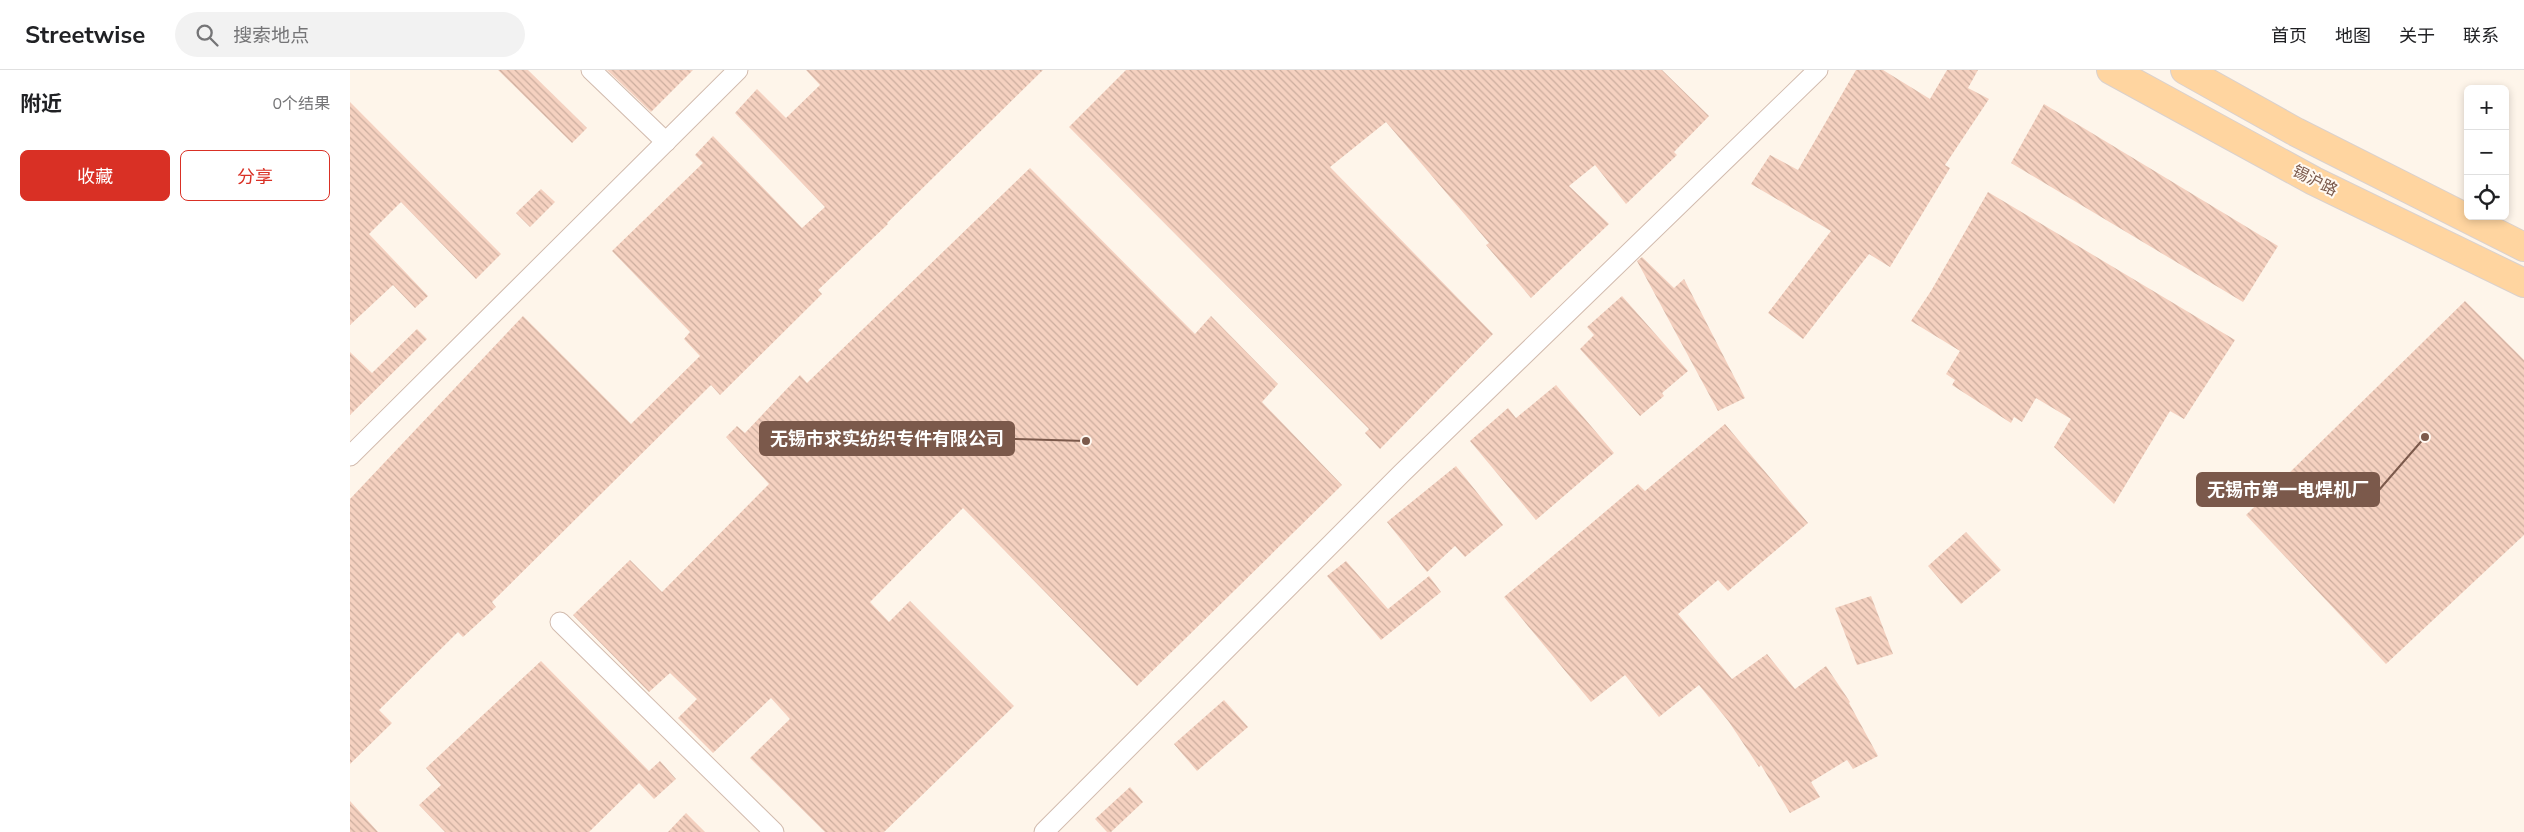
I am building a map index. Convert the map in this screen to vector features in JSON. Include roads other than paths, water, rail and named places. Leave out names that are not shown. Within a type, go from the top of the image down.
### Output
[{"type":"main road","name":"锡沪路","points":[[2111,70],[2314,181],[2524,283]]},
{"type":"main road","points":[[2185,70],[2296,132],[2524,247]]},
{"type":"street","points":[[591,70],[666,142]]},
{"type":"street","points":[[350,456],[738,70]]},
{"type":"street","points":[[1044,832],[1402,473],[1818,70]]},
{"type":"street","points":[[560,622],[774,832]]},
{"type":"place","name":"无锡市第一电焊机厂","points":[[2425,437]]},
{"type":"place","name":"无锡市求实纺织专件有限公司","points":[[1086,441]]}]
